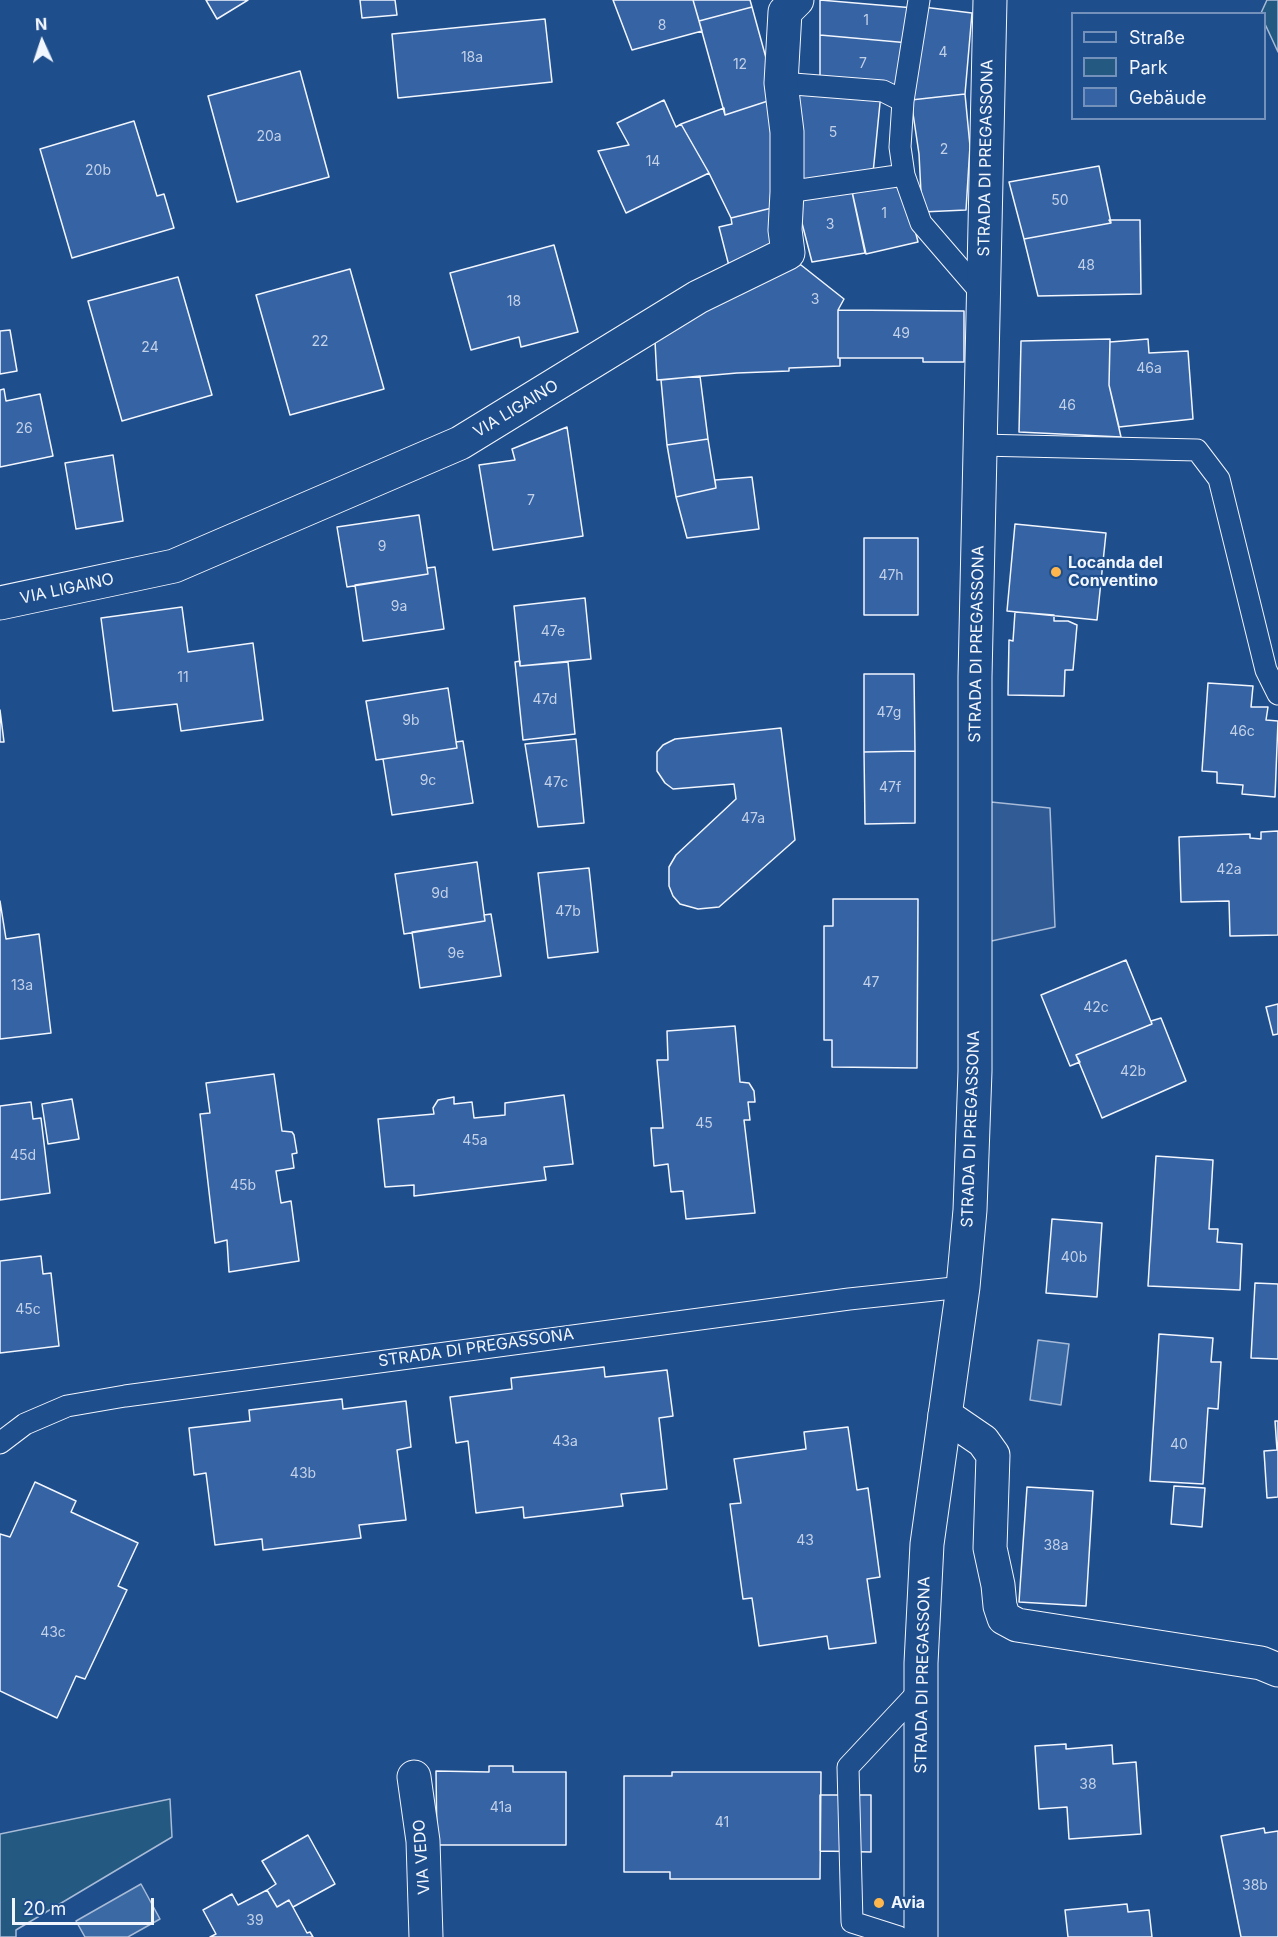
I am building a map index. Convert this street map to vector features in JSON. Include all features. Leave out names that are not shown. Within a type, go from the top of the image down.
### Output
[{"type":"street","name":"STRADA DI PREGASSONA","points":[[921,1937],[921,1689],[927,1544],[963,1287],[970,1210],[975,1071],[975,677],[990,0]]},
{"type":"street","name":"VIA LIGAINO","points":[[0,603],[174,566],[471,437],[698,297],[788,252],[785,230],[788,192],[786,132],[781,83],[784,4]]},
{"type":"street","points":[[945,1415],[983,1441],[993,1455],[990,1548],[1004,1618],[1017,1625],[1261,1663],[1278,1670]]},
{"type":"street","name":"VIA VEDO","points":[[414,1777],[423,1841],[426,1937]]},
{"type":"lane","points":[[919,0],[903,101],[900,147],[904,175],[921,223],[983,295]]},
{"type":"lane","points":[[781,83],[883,91],[903,101]]},
{"type":"lane","points":[[788,192],[904,175]]},
{"type":"lane","points":[[980,445],[1197,450],[1219,479],[1266,670],[1278,694]]},
{"type":"lane","name":"STRADA DI PREGASSONA","points":[[0,1443],[25,1424],[67,1406],[125,1396],[837,1300],[963,1287]]},
{"type":"lane","points":[[899,1937],[852,1922],[848,1767],[921,1689]]},
{"type":"green space","points":[[1267,0],[1278,0],[1278,52],[1266,26],[1266,12],[1261,12]]},
{"type":"green space","points":[[170,1799],[172,1837],[16,1930],[16,1937],[0,1937],[0,1834]]},
{"type":"shaded area","points":[[991,802],[1050,808],[1055,927],[987,942]]},
{"type":"shaded area","points":[[1038,1340],[1069,1344],[1061,1405],[1030,1400]]},
{"type":"shaded area","points":[[141,1884],[160,1919],[128,1937],[85,1937],[76,1921]]},
{"type":"building","points":[[206,0],[248,0],[217,19]]},
{"type":"building","points":[[360,0],[395,0],[397,15],[362,18]]},
{"type":"building","points":[[613,0],[693,0],[702,31],[632,50]]},
{"type":"building","points":[[693,0],[750,0],[752,7],[699,21]]},
{"type":"building","points":[[820,0],[914,8],[909,43],[820,35]]},
{"type":"building","points":[[752,7],[777,98],[725,115],[699,21]]},
{"type":"building","points":[[923,7],[972,13],[965,94],[911,100]]},
{"type":"building","points":[[545,19],[552,82],[398,98],[392,34]]},
{"type":"building","points":[[820,35],[909,43],[903,85],[820,86]]},
{"type":"building","points":[[300,71],[329,177],[237,202],[208,96]]},
{"type":"building","points":[[786,90],[881,93],[873,173],[791,183]]},
{"type":"building","points":[[965,94],[970,146],[966,210],[922,212],[919,154],[911,100]]},
{"type":"building","points":[[777,98],[784,205],[731,218],[681,124],[724,108],[725,115]]},
{"type":"building","points":[[664,100],[676,127],[681,124],[709,173],[626,213],[598,151],[629,145],[617,123]]},
{"type":"building","points":[[134,121],[157,196],[164,194],[174,228],[72,258],[40,149]]},
{"type":"building","points":[[1099,166],[1111,223],[1024,239],[1009,182]]},
{"type":"building","points":[[902,178],[918,242],[866,254],[851,187]]},
{"type":"building","points":[[851,187],[865,253],[812,262],[795,196]]},
{"type":"building","points":[[780,206],[769,250],[729,266],[719,227],[732,224],[731,218]]},
{"type":"building","points":[[1109,220],[1140,220],[1141,294],[1038,296],[1024,239],[1111,223]]},
{"type":"building","points":[[554,245],[578,332],[521,347],[519,337],[471,350],[450,273]]},
{"type":"building","points":[[791,263],[801,265],[844,299],[838,310],[840,366],[789,368],[789,371],[657,380],[655,341],[771,266]]},
{"type":"building","points":[[350,269],[384,389],[290,415],[256,295]]},
{"type":"building","points":[[178,277],[212,395],[122,421],[88,301]]},
{"type":"building","points":[[838,310],[964,311],[964,362],[923,362],[923,358],[838,358]]},
{"type":"building","points":[[10,330],[17,371],[0,374],[0,331]]},
{"type":"building","points":[[1110,339],[1109,385],[1121,437],[1019,432],[1021,341]]},
{"type":"building","points":[[1148,339],[1149,353],[1188,351],[1193,419],[1119,427],[1109,385],[1110,342]]},
{"type":"building","points":[[700,376],[708,439],[667,445],[661,380]]},
{"type":"building","points":[[4,389],[6,401],[40,394],[53,456],[0,467],[0,390]]},
{"type":"building","points":[[567,427],[583,536],[493,550],[479,465],[515,460],[512,449]]},
{"type":"building","points":[[708,439],[716,488],[676,497],[667,445]]},
{"type":"building","points":[[113,455],[123,521],[76,529],[65,463]]},
{"type":"building","points":[[752,477],[759,529],[687,538],[676,497],[716,488],[715,480]]},
{"type":"building","points":[[419,515],[428,574],[347,587],[337,527]]},
{"type":"building","name":"Locanda del Conventino","points":[[1015,524],[1106,533],[1097,620],[1007,611]]},
{"type":"building","points":[[864,538],[918,538],[918,615],[864,615]]},
{"type":"building","points":[[435,567],[444,629],[363,641],[355,585],[428,574],[427,568]]},
{"type":"building","points":[[585,598],[591,659],[520,666],[514,606]]},
{"type":"building","points":[[182,607],[188,652],[253,643],[263,720],[181,731],[177,704],[113,711],[101,618]]},
{"type":"building","points":[[1015,612],[1054,615],[1054,621],[1068,621],[1077,625],[1073,670],[1065,670],[1064,696],[1008,695],[1009,640],[1013,641]]},
{"type":"building","points":[[520,661],[520,666],[568,662],[575,734],[523,740],[515,662]]},
{"type":"building","points":[[864,674],[914,674],[915,751],[864,752]]},
{"type":"building","points":[[1208,683],[1253,686],[1251,707],[1268,707],[1266,720],[1278,721],[1275,797],[1242,794],[1243,785],[1217,783],[1217,772],[1202,771]]},
{"type":"building","points":[[448,688],[457,748],[376,760],[366,701]]},
{"type":"building","points":[[0,710],[4,742],[0,742]]},
{"type":"building","points":[[781,728],[795,840],[719,907],[698,909],[680,904],[673,896],[669,886],[669,867],[676,855],[736,799],[734,784],[673,789],[665,783],[657,771],[657,752],[663,745],[675,739]]},
{"type":"building","points":[[576,739],[584,823],[538,827],[525,744]]},
{"type":"building","points":[[463,741],[473,803],[392,815],[383,759],[457,748],[456,742]]},
{"type":"building","points":[[915,751],[915,823],[865,824],[864,752]]},
{"type":"building","points":[[1278,831],[1278,935],[1230,936],[1229,901],[1181,902],[1179,837],[1250,834],[1250,838],[1261,839],[1261,832]]},
{"type":"building","points":[[477,862],[485,921],[404,934],[395,874]]},
{"type":"building","points":[[589,868],[598,952],[548,958],[538,873]]},
{"type":"building","points":[[833,899],[918,899],[917,1068],[832,1067],[832,1040],[824,1040],[824,926],[833,926]]},
{"type":"building","points":[[0,901],[6,939],[39,934],[51,1033],[0,1039]]},
{"type":"building","points":[[491,914],[501,976],[420,988],[412,932],[485,921],[484,915]]},
{"type":"building","points":[[1126,960],[1152,1024],[1076,1055],[1080,1062],[1070,1066],[1041,995]]},
{"type":"building","points":[[1278,1004],[1278,1034],[1273,1035],[1266,1007]]},
{"type":"building","points":[[1161,1018],[1186,1081],[1102,1118],[1076,1055],[1152,1024],[1151,1021]]},
{"type":"building","points":[[735,1026],[740,1082],[749,1083],[754,1091],[755,1102],[748,1102],[750,1120],[744,1120],[755,1213],[686,1219],[683,1191],[671,1192],[668,1164],[654,1166],[651,1128],[663,1128],[657,1060],[668,1060],[667,1031]]},
{"type":"building","points":[[274,1074],[282,1131],[292,1132],[297,1153],[292,1154],[294,1168],[276,1171],[281,1203],[291,1201],[299,1261],[229,1272],[227,1240],[215,1243],[200,1114],[210,1113],[206,1083]]},
{"type":"building","points":[[564,1095],[573,1164],[544,1167],[546,1180],[414,1196],[414,1185],[385,1187],[378,1119],[434,1114],[433,1108],[438,1100],[454,1097],[454,1104],[472,1102],[474,1118],[505,1115],[505,1103]]},
{"type":"building","points":[[72,1099],[79,1139],[48,1144],[42,1104]]},
{"type":"building","points":[[31,1102],[33,1119],[41,1118],[50,1193],[0,1200],[0,1106]]},
{"type":"building","points":[[1156,1156],[1213,1160],[1209,1229],[1218,1229],[1217,1242],[1242,1244],[1240,1290],[1148,1286]]},
{"type":"building","points":[[1052,1219],[1102,1223],[1097,1297],[1046,1293]]},
{"type":"building","points":[[41,1256],[43,1274],[51,1273],[59,1346],[0,1353],[0,1261]]},
{"type":"building","points":[[1255,1283],[1278,1284],[1278,1359],[1251,1358]]},
{"type":"building","points":[[1159,1334],[1213,1338],[1211,1362],[1221,1362],[1218,1409],[1208,1408],[1203,1484],[1150,1481]]},
{"type":"building","points":[[604,1367],[605,1377],[667,1370],[673,1416],[659,1418],[667,1489],[621,1494],[623,1506],[524,1518],[523,1507],[476,1513],[468,1441],[456,1443],[450,1397],[512,1389],[511,1378]]},
{"type":"building","points":[[342,1399],[343,1409],[406,1401],[411,1447],[397,1450],[406,1520],[359,1525],[361,1538],[263,1550],[262,1539],[215,1545],[206,1473],[194,1475],[189,1428],[250,1421],[249,1410]]},
{"type":"building","points":[[1275,1421],[1278,1421],[1278,1497],[1267,1498],[1264,1451],[1277,1450]]},
{"type":"building","points":[[848,1427],[857,1490],[868,1488],[880,1577],[867,1579],[876,1643],[829,1649],[827,1636],[759,1646],[752,1598],[743,1599],[730,1504],[741,1503],[734,1459],[806,1449],[804,1432]]},
{"type":"building","points":[[35,1482],[76,1501],[71,1512],[138,1543],[118,1586],[127,1590],[85,1679],[76,1676],[57,1718],[0,1691],[0,1534],[10,1537]]},
{"type":"building","points":[[1174,1486],[1205,1488],[1202,1527],[1171,1524]]},
{"type":"building","points":[[1027,1487],[1093,1491],[1086,1606],[1019,1602]]},
{"type":"building","points":[[1066,1744],[1066,1749],[1112,1745],[1113,1764],[1136,1762],[1141,1834],[1069,1839],[1067,1807],[1039,1809],[1035,1746]]},
{"type":"building","points":[[489,1766],[513,1766],[513,1772],[566,1772],[566,1845],[437,1845],[436,1771],[489,1772]]},
{"type":"building","points":[[672,1772],[821,1772],[820,1879],[670,1879],[670,1872],[624,1872],[624,1776],[672,1776]]},
{"type":"building","points":[[820,1795],[871,1795],[871,1852],[820,1851]]},
{"type":"building","points":[[1264,1828],[1265,1833],[1278,1831],[1278,1937],[1241,1937],[1221,1836]]},
{"type":"building","points":[[308,1835],[335,1884],[293,1907],[289,1900],[277,1907],[267,1890],[276,1884],[262,1861]]},
{"type":"building","points":[[267,1890],[277,1907],[289,1900],[307,1933],[310,1932],[313,1937],[210,1937],[216,1934],[203,1910],[232,1894],[238,1905]]},
{"type":"building","points":[[1127,1904],[1128,1912],[1149,1910],[1152,1937],[1068,1937],[1065,1910]]},
{"type":"place","name":"Locanda del Conventino","points":[[1056,572]]},
{"type":"place","name":"Avia","points":[[879,1903]]}]
